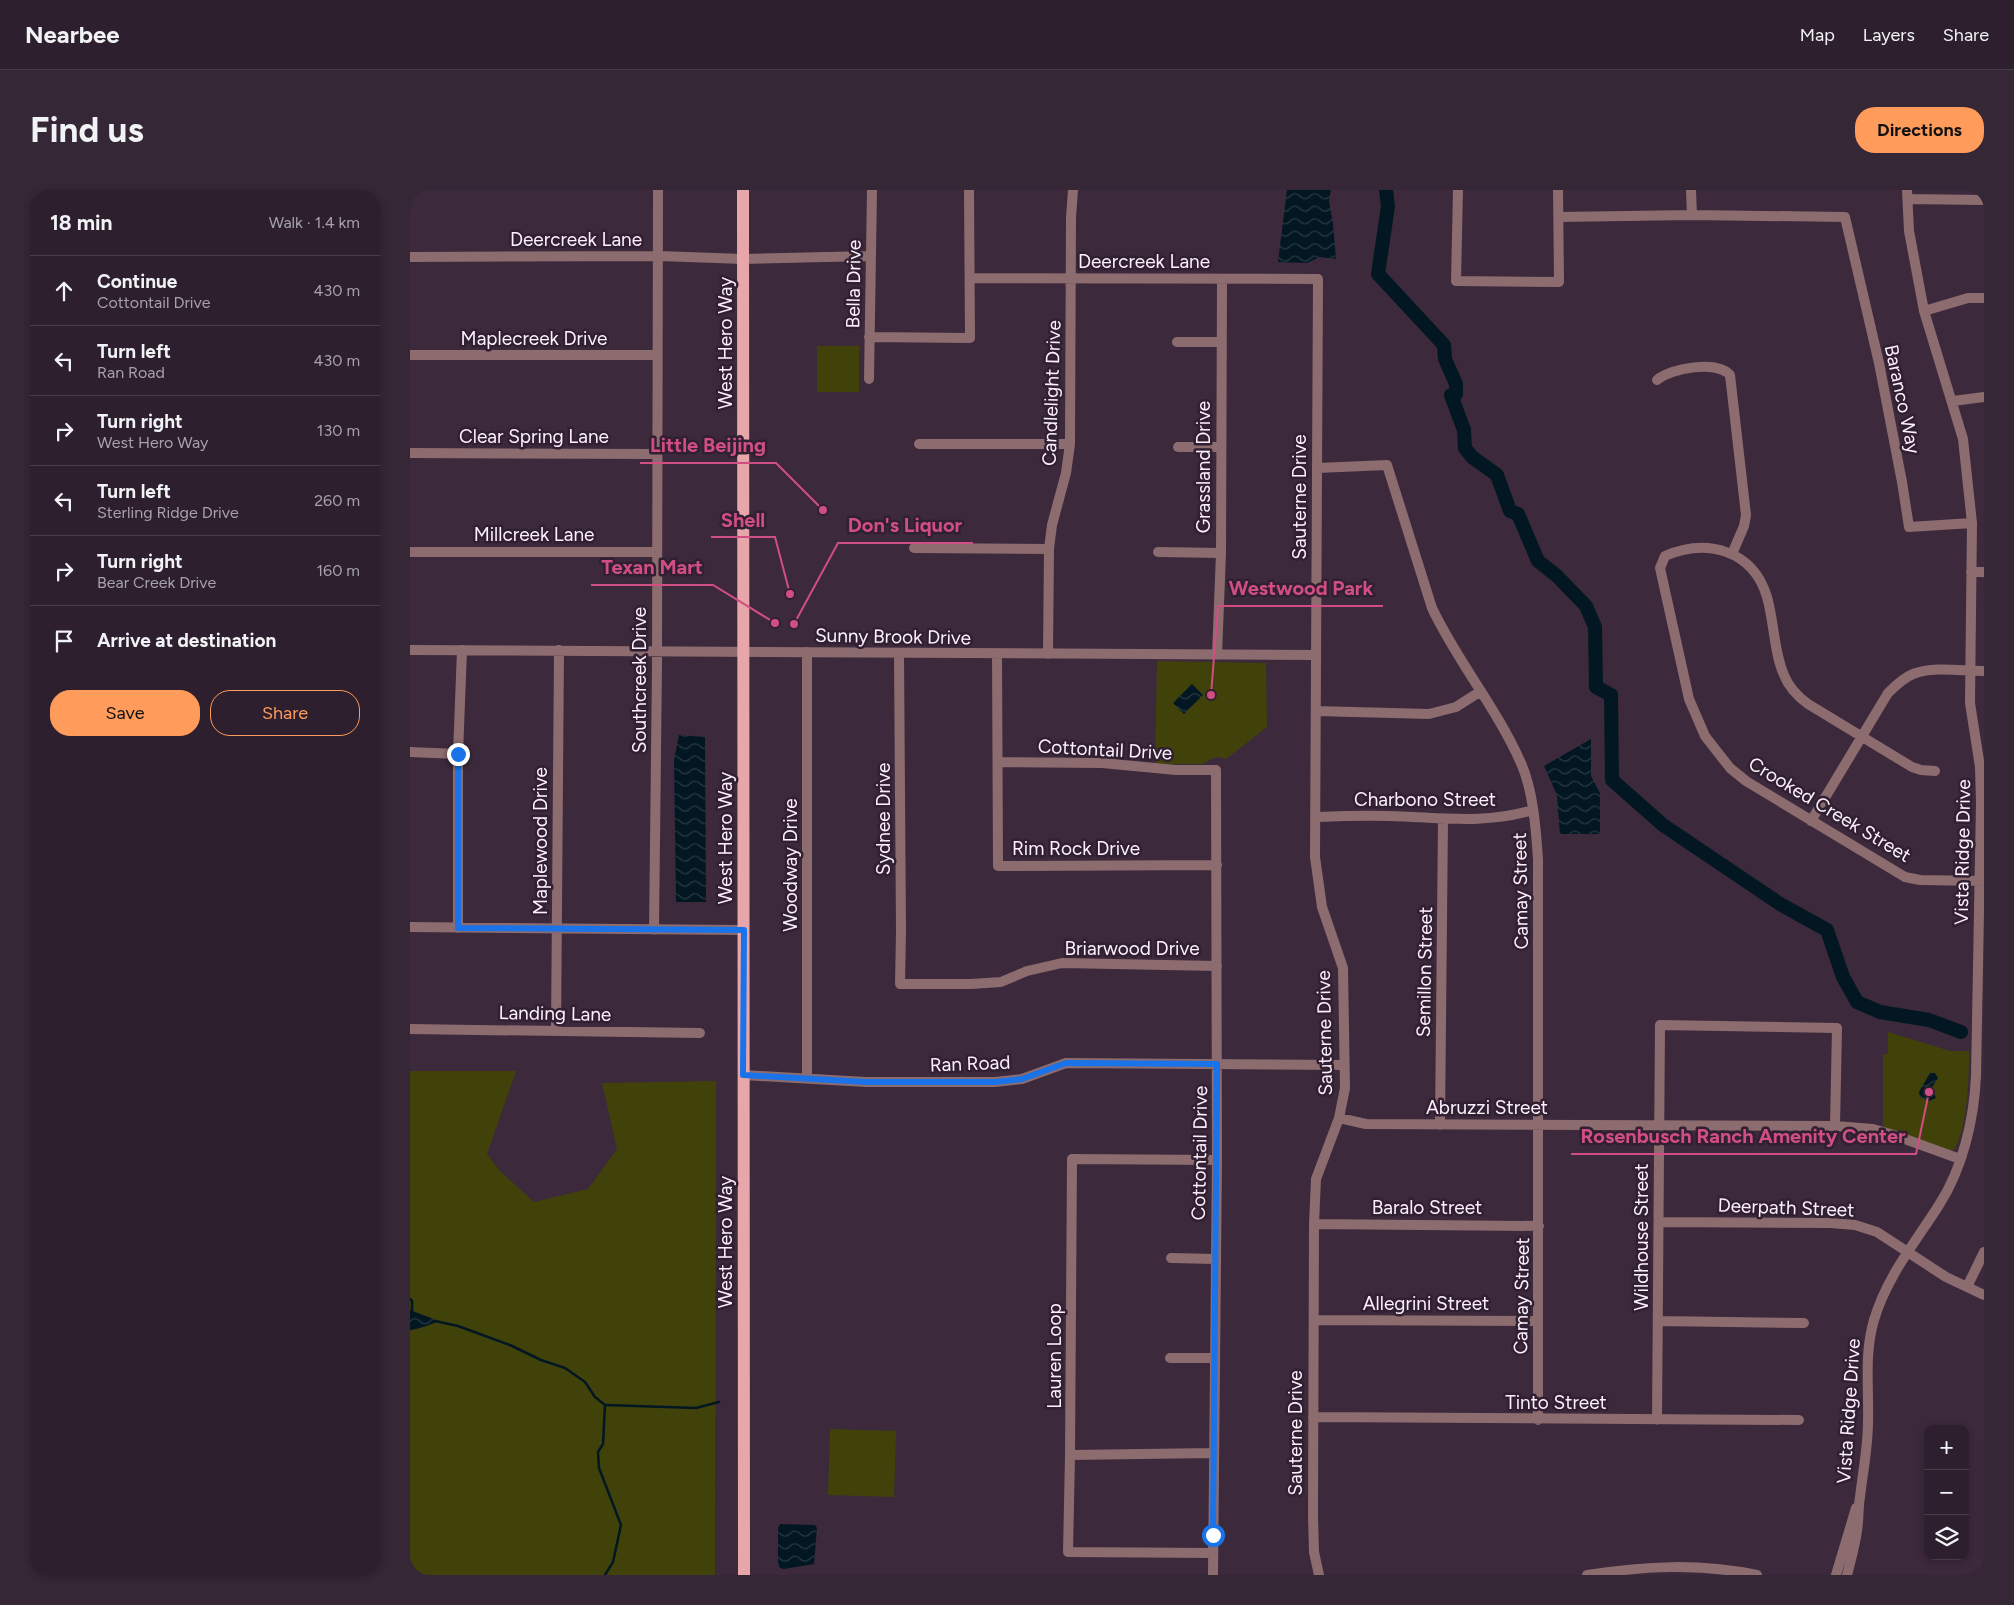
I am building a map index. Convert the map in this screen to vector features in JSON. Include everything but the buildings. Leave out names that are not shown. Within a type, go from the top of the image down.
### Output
[{"type":"main road","name":"West Hero Way","points":[[743,190],[744,1575]]},
{"type":"street","name":"Southcreek Drive","points":[[654,930],[658,190]]},
{"type":"street","name":"Bella Drive","points":[[869,379],[872,190]]},
{"type":"street","points":[[869,337],[970,338],[969,190]]},
{"type":"street","name":"Candlelight Drive","points":[[1048,654],[1049,549],[1052,525],[1066,474],[1070,444],[1070,278],[1073,190]]},
{"type":"street","points":[[1458,190],[1456,281],[1559,282],[1558,190]]},
{"type":"street","points":[[1559,217],[1692,215],[1692,190]]},
{"type":"street","points":[[1908,195],[1984,200]]},
{"type":"street","name":"Vista Ridge Drive","points":[[1848,1575],[1857,1531],[1866,1450],[1868,1421],[1866,1372],[1874,1320],[1887,1284],[1940,1204],[1960,1160],[1975,1104],[1982,881],[1980,768],[1970,703],[1972,523],[1963,439],[1953,401],[1924,311],[1908,231],[1908,195]]},
{"type":"street","name":"Baranco Way","points":[[1692,215],[1845,217],[1879,363],[1909,527],[1972,523]]},
{"type":"street","name":"Deercreek Lane","points":[[410,258],[659,256],[743,259],[870,256]]},
{"type":"street","name":"Deercreek Lane","points":[[970,278],[1318,279]]},
{"type":"street","name":"Sauterne Drive","points":[[1318,279],[1315,856],[1322,907],[1343,968],[1345,1088],[1339,1118],[1316,1179],[1314,1224],[1313,1524],[1314,1552],[1319,1575]]},
{"type":"street","name":"Grassland Drive","points":[[1217,655],[1220,553],[1220,342],[1222,280]]},
{"type":"street","points":[[1924,311],[1968,298],[1984,298]]},
{"type":"street","points":[[1177,342],[1220,342]]},
{"type":"street","name":"Maplecreek Drive","points":[[410,355],[657,355]]},
{"type":"street","points":[[1657,380],[1664,374],[1674,370],[1715,366],[1726,370],[1730,375],[1746,515],[1742,531],[1732,554],[1744,562],[1761,582],[1767,596],[1783,673],[1791,688],[1808,704],[1912,766],[1921,770],[1935,771]]},
{"type":"street","points":[[1953,401],[1984,397]]},
{"type":"street","points":[[919,444],[1070,444]]},
{"type":"street","points":[[1178,447],[1220,447]]},
{"type":"street","name":"Clear Spring Lane","points":[[410,453],[657,454]]},
{"type":"street","name":"Camay Street","points":[[1317,468],[1387,465],[1432,608],[1442,631],[1481,691],[1521,763],[1533,810],[1538,859],[1538,1420]]},
{"type":"street","points":[[914,548],[1049,549]]},
{"type":"street","name":"Crooked Creek Street","points":[[1732,554],[1712,548],[1672,553],[1665,556],[1662,562],[1661,574],[1689,699],[1706,736],[1730,768],[1811,821],[1905,876],[1920,880],[1982,881]]},
{"type":"street","name":"Millcreek Lane","points":[[410,552],[657,552]]},
{"type":"street","points":[[1158,552],[1220,553]]},
{"type":"street","points":[[1971,572],[1984,572]]},
{"type":"street","name":"Sunny Brook Drive","points":[[410,650],[1316,655]]},
{"type":"street","points":[[458,928],[458,754],[462,650]]},
{"type":"street","name":"Maplewood Drive","points":[[556,1031],[560,650]]},
{"type":"street","name":"Woodway Drive","points":[[807,652],[807,1078]]},
{"type":"street","name":"Sydnee Drive","points":[[899,654],[900,984]]},
{"type":"street","name":"Rim Rock Drive","points":[[997,654],[998,866],[1217,865]]},
{"type":"street","points":[[1811,821],[1888,693],[1900,681],[1912,674],[1930,670],[1984,670]]},
{"type":"street","points":[[1316,710],[1429,714],[1456,707],[1481,691]]},
{"type":"street","points":[[410,752],[458,754]]},
{"type":"street","name":"Cottontail Drive","points":[[998,762],[1102,763],[1160,769],[1216,770],[1217,1160],[1213,1575]]},
{"type":"street","name":"Charbono Street","points":[[1315,817],[1388,816],[1494,819],[1533,810]]},
{"type":"street","name":"Semillon Street","points":[[1440,1125],[1443,819]]},
{"type":"street","points":[[410,927],[557,930],[744,930]]},
{"type":"street","name":"Briarwood Drive","points":[[900,984],[1001,982],[1027,971],[1062,963],[1217,966]]},
{"type":"street","name":"Wildhouse Street","points":[[1657,1420],[1660,1025],[1837,1028],[1836,1126]]},
{"type":"street","name":"Landing Lane","points":[[410,1029],[700,1033]]},
{"type":"street","name":"Ran Road","points":[[743,1075],[866,1082],[995,1082],[1022,1079],[1066,1063],[1344,1065]]},
{"type":"street","name":"Abruzzi Street","points":[[1339,1118],[1366,1124],[1836,1126],[1873,1129],[1960,1160]]},
{"type":"street","name":"Lauren Loop","points":[[1213,1554],[1068,1552],[1072,1159],[1217,1160]]},
{"type":"street","name":"Deerpath Street","points":[[1659,1222],[1830,1223],[1855,1225],[1877,1232],[1946,1277],[1984,1295]]},
{"type":"street","name":"Baralo Street","points":[[1314,1224],[1539,1226]]},
{"type":"street","points":[[1967,1287],[1984,1252]]},
{"type":"street","points":[[1172,1258],[1215,1259]]},
{"type":"street","name":"Allegrini Street","points":[[1314,1320],[1537,1322]]},
{"type":"street","points":[[1658,1321],[1804,1323]]},
{"type":"street","points":[[1170,1358],[1214,1358]]},
{"type":"street","name":"Tinto Street","points":[[1313,1417],[1538,1420],[1799,1420]]},
{"type":"street","points":[[1070,1455],[1213,1453]]},
{"type":"street","name":"Vista Ridge Drive","points":[[1836,1575],[1850,1522],[1860,1497]]},
{"type":"street","points":[[1587,1575],[1664,1566],[1722,1569],[1757,1575]]},
{"type":"shaded area","points":[[817,346],[859,346],[859,392],[817,392]]},
{"type":"shaded area","points":[[1157,661],[1266,663],[1267,727],[1226,759],[1214,758],[1203,764],[1155,764]]},
{"type":"shaded area","points":[[1888,1032],[1950,1051],[1969,1051],[1965,1116],[1959,1140],[1954,1150],[1949,1150],[1883,1127],[1883,1054],[1888,1054]]},
{"type":"shaded area","points":[[410,1071],[516,1071],[487,1154],[500,1171],[534,1202],[588,1189],[617,1149],[602,1083],[716,1081],[715,1575],[410,1575]]},
{"type":"shaded area","points":[[830,1429],[896,1431],[894,1497],[828,1495]]},
{"type":"water","points":[[1287,190],[1331,190],[1329,201],[1336,259],[1320,257],[1307,263],[1278,262]]},
{"type":"water","points":[[1192,684],[1203,695],[1184,714],[1173,703]]},
{"type":"water","points":[[679,735],[705,737],[706,902],[676,902],[674,760]]},
{"type":"water","points":[[1591,739],[1591,776],[1600,793],[1600,834],[1560,834],[1557,795],[1544,766]]},
{"type":"water","points":[[1930,1073],[1935,1073],[1938,1078],[1932,1087],[1936,1098],[1929,1101],[1920,1097],[1919,1092]]},
{"type":"water","points":[[410,1310],[439,1321],[410,1330]]},
{"type":"water","points":[[780,1524],[815,1525],[817,1528],[814,1564],[780,1568],[778,1563],[778,1528]]},
{"type":"waterway","points":[[1386,190],[1388,206],[1378,274],[1444,345],[1445,359],[1456,384],[1456,394],[1451,395],[1464,430],[1465,448],[1472,457],[1497,475],[1510,511],[1518,514],[1538,561],[1557,576],[1586,606],[1595,627],[1596,687],[1611,695],[1612,780],[1663,825],[1780,904],[1827,930],[1843,977],[1857,1002],[1880,1012],[1929,1020],[1961,1032]]},
{"type":"waterway","points":[[410,1299],[412,1301],[412,1312]]},
{"type":"waterway","points":[[435,1321],[458,1326],[565,1368],[585,1382],[595,1397],[605,1405],[603,1444],[598,1452],[599,1468],[621,1525],[613,1562],[605,1575]]},
{"type":"waterway","points":[[606,1405],[696,1408],[719,1402]]},
{"type":"place","name":"Little Beijing","points":[[823,510]]},
{"type":"place","name":"Shell","points":[[790,594]]},
{"type":"place","name":"Texan Mart","points":[[775,623]]},
{"type":"place","name":"Don's Liquor","points":[[794,624]]},
{"type":"place","name":"Westwood Park","points":[[1211,695]]},
{"type":"place","name":"Rosenbusch Ranch Amenity Center","points":[[1929,1092]]},
{"type":"route","points":[[458,754],[458,928],[744,930],[743,1075],[866,1082],[995,1082],[1022,1079],[1066,1063],[1217,1064],[1213,1535]]}]
